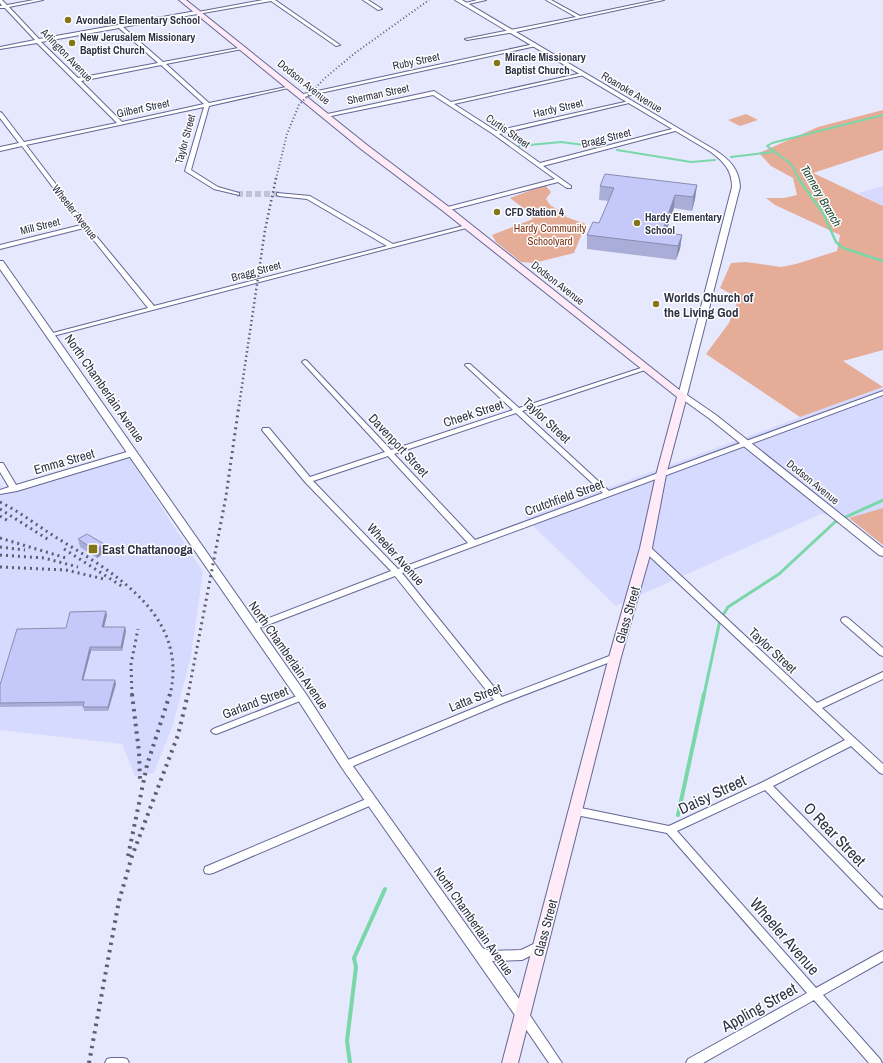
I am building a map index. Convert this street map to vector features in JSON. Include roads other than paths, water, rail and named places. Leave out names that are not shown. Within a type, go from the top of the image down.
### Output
[{"type":"main road","name":"Dodson Avenue","points":[[182,0],[302,95],[364,147],[446,209],[682,396]]},
{"type":"main road","name":"Glass Street","points":[[510,1063],[615,657],[646,548],[661,475],[682,396]]},
{"type":"street","name":"Arlington Avenue","points":[[0,0],[120,123]]},
{"type":"street","points":[[0,7],[41,0]]},
{"type":"street","points":[[0,48],[271,0],[338,45]]},
{"type":"street","points":[[365,0],[380,9]]},
{"type":"street","name":"Roanoke Avenue","points":[[458,0],[726,160],[732,166]]},
{"type":"street","points":[[464,4],[484,0]]},
{"type":"street","points":[[548,0],[579,17]]},
{"type":"street","points":[[467,39],[662,0]]},
{"type":"street","name":"Taylor Street","points":[[120,26],[207,104],[188,171],[216,188],[237,194]]},
{"type":"street","name":"Ruby Street","points":[[302,95],[534,46]]},
{"type":"street","points":[[77,80],[242,48]]},
{"type":"street","points":[[451,103],[582,74]]},
{"type":"street","name":"Gilbert Street","points":[[0,149],[291,87]]},
{"type":"street","name":"Curtis Street","points":[[434,94],[451,103],[495,133],[569,187]]},
{"type":"street","name":"Sherman Street","points":[[326,115],[434,94]]},
{"type":"street","name":"Hardy Street","points":[[495,133],[627,102]]},
{"type":"street","name":"Wheeler Avenue","points":[[0,114],[85,226],[152,308]]},
{"type":"street","name":"Bragg Street","points":[[540,165],[676,130]]},
{"type":"street","name":"Glass Street","points":[[682,396],[736,187],[736,176],[732,166]]},
{"type":"street","points":[[446,209],[558,180]]},
{"type":"street","points":[[279,194],[308,197],[392,246]]},
{"type":"street","name":"Mill Street","points":[[0,246],[85,226]]},
{"type":"street","name":"Bragg Street","points":[[52,335],[467,227]]},
{"type":"street","name":"North Chamberlain Avenue","points":[[0,263],[52,335],[212,569],[302,697],[371,801],[556,1063]]},
{"type":"street","name":"Davenport Street","points":[[305,362],[474,544]]},
{"type":"street","name":"Taylor Street","points":[[468,365],[608,494]]},
{"type":"street","name":"Cheek Street","points":[[308,480],[646,368]]},
{"type":"street","name":"Crutchfield Street","points":[[254,628],[474,544],[883,393]]},
{"type":"street","name":"Dodson Avenue","points":[[682,396],[746,444],[883,553]]},
{"type":"street","name":"Wheeler Avenue","points":[[266,430],[308,480],[397,573],[500,701]]},
{"type":"street","name":"Emma Street","points":[[1,492],[133,453]]},
{"type":"street","points":[[0,465],[14,489]]},
{"type":"street","name":"Taylor Street","points":[[646,548],[883,770]]},
{"type":"street","points":[[845,620],[883,653]]},
{"type":"street","name":"Latta Street","points":[[346,765],[500,701],[615,657]]},
{"type":"street","points":[[816,707],[883,676]]},
{"type":"street","name":"Garland Street","points":[[216,731],[302,697]]},
{"type":"street","name":"Daisy Street","points":[[576,811],[670,830],[766,785],[852,741]]},
{"type":"street","name":"O Rear Street","points":[[766,785],[883,905]]},
{"type":"street","points":[[209,870],[371,801]]},
{"type":"street","name":"Wheeler Avenue","points":[[670,830],[876,1063]]},
{"type":"street","points":[[479,952],[491,956],[522,955],[541,945]]},
{"type":"street","name":"Appling Street","points":[[692,1063],[883,956]]},
{"type":"street","points":[[111,1063],[123,1063]]},
{"type":"waterway","name":"Tannery Branch","points":[[799,179],[791,164],[767,146],[772,143],[883,115]]},
{"type":"waterway","points":[[519,146],[561,142],[600,147]]},
{"type":"waterway","points":[[617,150],[691,162],[715,160]]},
{"type":"waterway","points":[[731,157],[772,152]]},
{"type":"waterway","name":"Tannery Branch","points":[[798,178],[823,213],[836,242],[843,248],[883,261]]},
{"type":"waterway","points":[[704,695],[720,620],[728,607],[779,574],[835,522],[883,500]]},
{"type":"waterway","points":[[678,815],[704,694]]},
{"type":"waterway","points":[[350,1063],[347,1041],[356,967],[354,958],[385,889]]},
{"type":"tunnel","points":[[237,194],[279,194]]},
{"type":"railway","points":[[276,179],[287,134],[299,105],[325,78],[355,53],[429,0]]},
{"type":"railway","points":[[239,406],[265,230],[276,178]]},
{"type":"railway","points":[[188,695],[226,496],[239,405]]},
{"type":"railway","points":[[0,502],[101,566],[123,582],[142,600],[158,619],[168,642],[173,667],[170,695]]},
{"type":"railway","points":[[0,509],[49,540]]},
{"type":"railway","points":[[0,516],[10,522]]},
{"type":"railway","points":[[0,538],[66,558]]},
{"type":"railway","points":[[0,547],[25,550]]},
{"type":"railway","points":[[64,549],[123,587]]},
{"type":"railway","points":[[0,555],[44,558],[78,567]]},
{"type":"railway","points":[[0,567],[66,570],[104,579]]},
{"type":"railway","points":[[132,695],[131,664],[138,629]]},
{"type":"railway","points":[[132,694],[139,752],[140,780]]},
{"type":"railway","points":[[128,856],[147,765],[170,694]]},
{"type":"railway","points":[[119,901],[132,856],[178,735],[188,694]]},
{"type":"railway","points":[[89,1063],[120,895]]},
{"type":"place","name":"Avondale Elementary School","points":[[68,20]]},
{"type":"place","name":"New Jerusalem Missionary Baptist Church","points":[[72,43]]},
{"type":"place","name":"Miracle Missionary Baptist Church","points":[[497,63]]},
{"type":"place","name":"CFD Station 4","points":[[497,212]]},
{"type":"place","name":"Hardy Elementary School","points":[[637,223]]},
{"type":"place","name":"Worlds Church of the Living God","points":[[656,304]]},
{"type":"place","name":"East Chattanooga","points":[[93,549]]},
{"type":"park label","name":"Hardy Community Schoolyard","points":[[550,234]]}]
